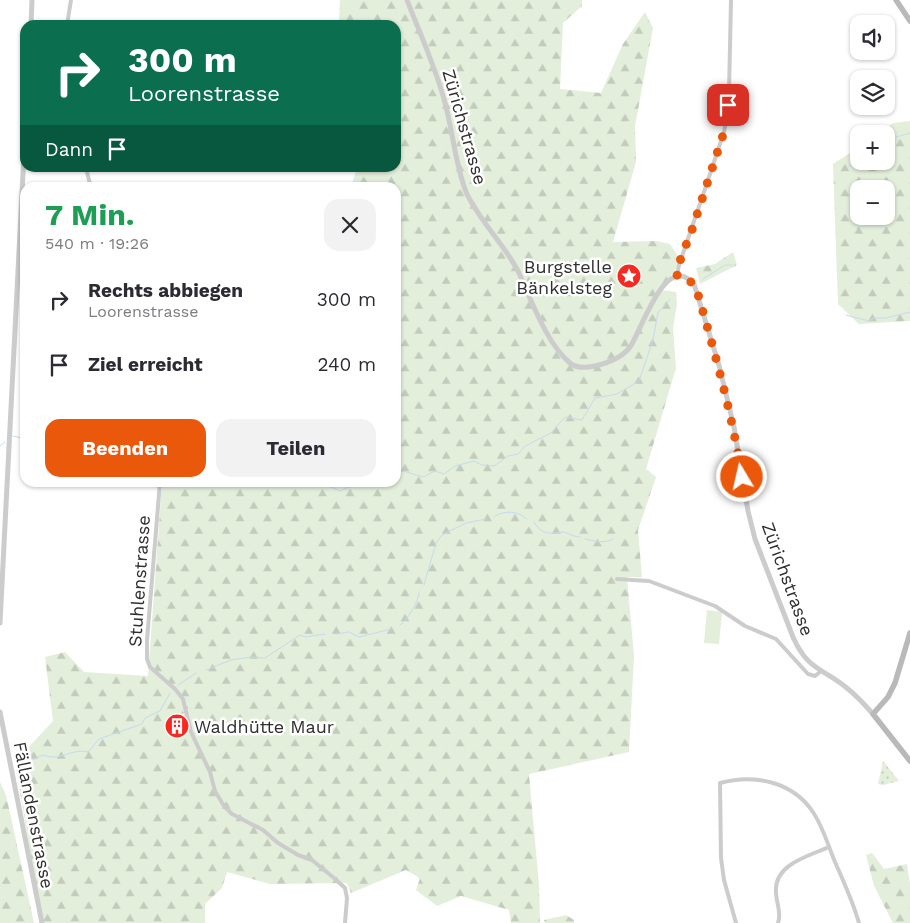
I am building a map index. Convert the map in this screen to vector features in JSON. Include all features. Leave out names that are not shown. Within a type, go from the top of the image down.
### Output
[{"type":"main road","points":[[896,0],[910,21]]},
{"type":"main road","points":[[873,714],[888,697],[895,683],[910,633]]},
{"type":"main road","name":"Zürichstrasse","points":[[873,714],[910,762]]},
{"type":"street","points":[[31,20],[32,0]]},
{"type":"street","points":[[68,20],[71,0]]},
{"type":"street","name":"Zürichstrasse","points":[[407,0],[441,87],[451,125],[459,172],[467,194],[492,233],[511,257],[541,322],[560,352],[571,365],[588,368],[620,357],[630,347],[650,306],[667,281],[677,276],[684,277],[694,284],[719,365],[734,427],[748,511],[760,553],[799,649],[807,661],[820,672],[847,688],[873,714]]},
{"type":"street","points":[[677,276],[678,266],[724,132],[727,116],[731,0]]},
{"type":"street","points":[[0,623],[20,232]]},
{"type":"street","name":"Stuhlenstrasse","points":[[160,487],[147,640],[147,659],[150,667],[183,699],[191,732],[210,772],[214,791],[224,806],[232,814],[263,830],[278,843],[298,855],[312,860],[345,888],[347,898],[345,923]]},
{"type":"street","points":[[617,578],[649,581],[715,606],[745,626],[776,638],[808,674],[815,676],[820,672]]},
{"type":"street","name":"Fällandenstrasse","points":[[0,712],[42,923]]},
{"type":"street","points":[[736,923],[724,880],[721,858],[720,783],[742,780],[761,780],[788,789],[804,801],[812,810],[860,923]]},
{"type":"street","points":[[778,923],[780,916],[776,891],[778,878],[790,865],[829,847]]},
{"type":"green space","points":[[340,0],[582,0],[582,6],[563,23],[560,89],[601,93],[623,44],[645,12],[653,28],[635,126],[636,162],[613,242],[656,241],[670,244],[679,258],[676,269],[660,290],[676,292],[677,304],[673,328],[676,368],[646,469],[656,477],[638,530],[642,577],[627,577],[634,656],[629,752],[529,774],[539,885],[540,923],[511,923],[509,910],[461,896],[437,906],[416,890],[420,878],[406,870],[351,893],[347,883],[270,884],[227,872],[222,888],[205,904],[205,923],[42,923],[15,762],[53,721],[45,657],[65,652],[84,672],[148,676],[162,487],[401,487],[401,182],[353,182],[356,172],[401,172],[401,20],[339,20]],"holes":[[[188,705],[190,722],[194,732],[176,736],[170,727],[174,716]]]},
{"type":"green space","points":[[910,121],[910,321],[859,324],[838,304],[833,164],[850,153],[850,170],[895,170],[895,125],[890,125]]},
{"type":"green space","points":[[733,252],[737,265],[700,284],[696,268],[715,264]]},
{"type":"green space","points":[[707,610],[722,612],[719,644],[704,643]]},
{"type":"green space","points":[[188,704],[190,722],[194,732],[176,736],[170,727],[174,716]]},
{"type":"green space","points":[[883,761],[899,781],[883,785],[878,784]]},
{"type":"green space","points":[[0,782],[6,795],[34,923],[0,923]]},
{"type":"green space","points":[[872,853],[884,869],[907,864],[910,885],[910,923],[893,923],[874,886],[866,855]]},
{"type":"green space","points":[[566,915],[574,920],[574,923],[545,923],[544,920]]},
{"type":"waterway","points":[[895,137],[910,133]]},
{"type":"waterway","points":[[703,279],[725,265],[732,265]]},
{"type":"waterway","points":[[401,472],[403,471],[423,477],[435,471],[444,474],[455,466],[474,461],[482,465],[494,466],[508,456],[518,454],[525,446],[551,433],[565,417],[582,420],[595,398],[617,394],[639,381],[653,340],[658,312],[670,299]]},
{"type":"waterway","points":[[846,315],[869,321],[874,318],[886,318],[910,312]]},
{"type":"waterway","points":[[13,436],[20,438]]},
{"type":"waterway","points":[[0,446],[5,442]]},
{"type":"waterway","points":[[331,487],[340,491],[350,487]]},
{"type":"waterway","points":[[495,516],[511,512],[520,514],[527,519]]},
{"type":"waterway","points":[[424,585],[436,543],[442,535],[466,523],[486,519]]},
{"type":"waterway","points":[[534,522],[540,530],[545,532],[563,532],[580,537]]},
{"type":"waterway","points":[[585,539],[603,542],[613,539]]},
{"type":"waterway","points":[[400,625],[412,610],[419,593]]},
{"type":"waterway","points":[[336,634],[349,632],[359,637],[391,629]]},
{"type":"waterway","points":[[206,670],[231,660],[251,657],[265,658],[300,635],[306,637],[325,634]]},
{"type":"waterway","points":[[178,685],[196,673]]},
{"type":"waterway","points":[[18,770],[43,755],[55,757],[82,751],[88,752],[99,739],[142,724],[145,718],[160,711],[170,693]]},
{"type":"place","name":"Burgstelle Bänkelsteg","points":[[629,276]]},
{"type":"place","name":"Waldhütte Maur","points":[[177,726]]},
{"type":"route","points":[[728,105],[724,132],[693,227],[678,266],[677,276],[691,281],[697,291],[719,365],[734,427],[742,477]]}]
